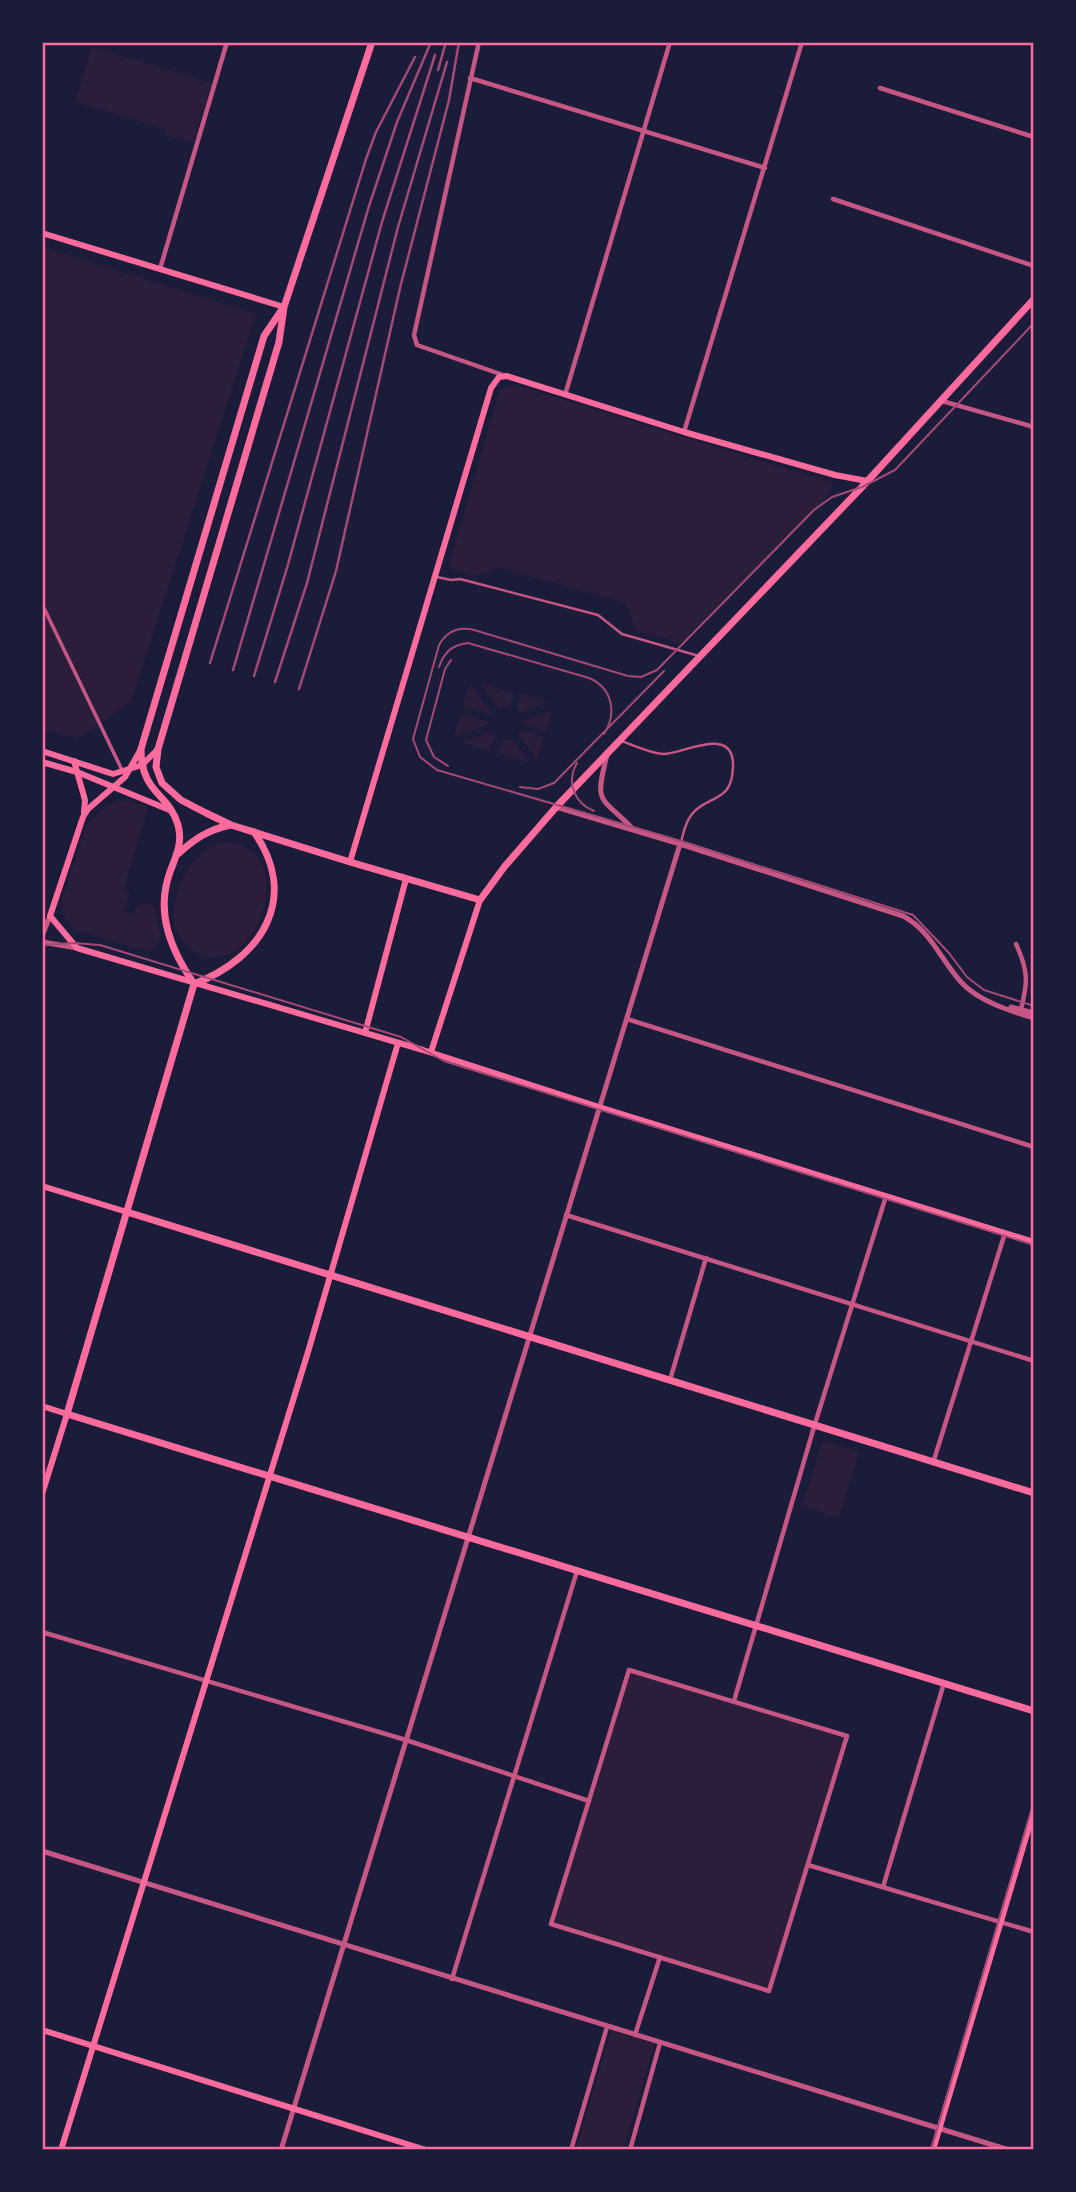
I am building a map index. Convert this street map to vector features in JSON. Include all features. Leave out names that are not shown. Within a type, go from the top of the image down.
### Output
[{"type":"main road","points":[[372,42],[284,307],[279,342],[158,749],[158,774],[169,790],[181,800],[231,825],[480,900]]},
{"type":"main road","points":[[42,233],[284,307]]},
{"type":"main road","points":[[431,1052],[480,900],[556,807],[867,481],[1034,299]]},
{"type":"main road","points":[[83,817],[126,773],[141,749],[264,336],[284,307]]},
{"type":"main road","points":[[350,862],[491,388],[499,377],[507,376],[684,432],[835,475],[867,481]]},
{"type":"main road","points":[[42,1494],[194,984],[172,948],[164,911],[169,874],[178,854],[179,827],[172,811],[150,786],[142,765],[141,749]]},
{"type":"main road","points":[[42,751],[113,774],[126,773],[142,765],[158,749]]},
{"type":"main road","points":[[74,761],[85,800],[83,817],[50,916],[77,948],[431,1052],[1034,1242]]},
{"type":"main road","points":[[42,762],[77,772],[172,811]]},
{"type":"main road","points":[[178,854],[198,836],[231,825]]},
{"type":"main road","points":[[194,984],[219,974],[240,958],[262,933],[269,917],[274,895],[274,870],[254,831]]},
{"type":"main road","points":[[365,1033],[405,879]]},
{"type":"main road","points":[[61,2150],[331,1275],[398,1043]]},
{"type":"main road","points":[[42,1186],[1034,1493]]},
{"type":"main road","points":[[42,1406],[1034,1711]]},
{"type":"main road","points":[[933,2150],[1034,1810]]},
{"type":"main road","points":[[42,2030],[426,2150]]},
{"type":"street","points":[[160,270],[227,42]]},
{"type":"street","points":[[479,42],[414,341],[417,345],[507,376]]},
{"type":"street","points":[[565,395],[670,42]]},
{"type":"street","points":[[684,432],[802,42]]},
{"type":"street","points":[[470,78],[765,168]]},
{"type":"street","points":[[880,88],[1034,137]]},
{"type":"street","points":[[833,199],[1034,266]]},
{"type":"street","points":[[941,400],[1034,427]]},
{"type":"street","points":[[42,604],[126,773]]},
{"type":"street","points":[[607,755],[600,785],[602,798],[609,808],[635,831]]},
{"type":"street","points":[[556,807],[903,916],[920,926],[961,982],[971,991],[998,1004],[1034,1016]]},
{"type":"street","points":[[281,2150],[680,844]]},
{"type":"street","points":[[42,936],[50,916]]},
{"type":"street","points":[[42,943],[77,948]]},
{"type":"street","points":[[1016,944],[1026,967],[1026,992],[1020,1011]]},
{"type":"street","points":[[627,1019],[1034,1147]]},
{"type":"street","points":[[734,1702],[814,1427],[886,1196]]},
{"type":"street","points":[[566,1214],[1034,1361]]},
{"type":"street","points":[[933,1463],[1005,1233]]},
{"type":"street","points":[[670,1380],[706,1258]]},
{"type":"street","points":[[452,1979],[577,1570]]},
{"type":"street","points":[[42,1632],[406,1740],[589,1801]]},
{"type":"street","points":[[629,1670],[734,1702],[847,1736],[769,1991],[551,1924],[629,1670]]},
{"type":"street","points":[[883,1887],[944,1682]]},
{"type":"street","points":[[42,1851],[1009,2150]]},
{"type":"street","points":[[808,1864],[1034,1932]]},
{"type":"street","points":[[635,2035],[660,1957]]},
{"type":"street","points":[[571,2150],[607,2027]]},
{"type":"street","points":[[630,2150],[660,2043]]},
{"type":"lane","points":[[436,576],[451,580],[460,579],[598,615],[622,634],[699,656]]},
{"type":"lane","points":[[621,741],[666,754],[708,743],[719,745],[731,754],[733,773],[724,793],[692,814],[680,844]]},
{"type":"shaded area","points":[[92,47],[212,83],[193,143],[165,135],[166,129],[75,102]]},
{"type":"shaded area","points":[[42,247],[256,314],[131,702],[77,739],[42,728]]},
{"type":"shaded area","points":[[513,385],[833,483],[826,499],[681,643],[636,631],[626,603],[500,568],[475,576],[453,569],[449,565],[499,393]]},
{"type":"shaded area","points":[[470,683],[492,713],[491,715],[463,706]]},
{"type":"shaded area","points":[[480,683],[514,693],[510,706],[498,707]]},
{"type":"shaded area","points":[[521,694],[548,702],[521,713],[516,708]]},
{"type":"shaded area","points":[[552,711],[546,731],[523,724],[523,721]]},
{"type":"shaded area","points":[[460,714],[489,722],[489,724],[454,738]]},
{"type":"shaded area","points":[[520,730],[544,737],[537,759],[518,734]]},
{"type":"shaded area","points":[[490,732],[495,736],[490,751],[462,742]]},
{"type":"shaded area","points":[[512,739],[530,763],[498,753],[502,740]]},
{"type":"shaded area","points":[[124,800],[148,807],[124,889],[130,892],[123,911],[133,915],[137,905],[153,903],[161,937],[154,950],[148,951],[74,930],[63,916],[62,900],[86,825],[108,804]]},
{"type":"shaded area","points":[[221,842],[247,848],[262,864],[267,885],[264,909],[254,932],[238,949],[219,957],[197,953],[183,942],[175,928],[173,911],[183,877],[207,850]]},
{"type":"shaded area","points":[[823,1441],[859,1452],[839,1518],[802,1506]]},
{"type":"shaded area","points":[[629,1670],[847,1736],[769,1991],[551,1924]]},
{"type":"shaded area","points":[[611,2030],[655,2043],[623,2150],[576,2150]]},
{"type":"tram line","points":[[1034,323],[895,470],[862,487],[832,497],[814,510],[657,670],[641,677],[628,676],[474,630],[458,629],[449,633],[439,645],[413,739],[420,757],[437,770],[681,841],[913,915],[949,953],[967,977],[984,990],[1034,1006]]},
{"type":"tram line","points":[[439,667],[449,650],[468,643],[589,678],[603,688],[610,702],[611,718],[604,734]]},
{"type":"tram line","points":[[448,766],[434,757],[426,740],[445,669],[451,660]]},
{"type":"tram line","points":[[520,787],[538,789],[554,783],[664,671]]},
{"type":"tram line","points":[[577,763],[572,777],[574,791],[581,803],[594,811]]},
{"type":"tram line","points":[[42,945],[100,945],[401,1037],[444,1061],[1034,1245]]},
{"type":"tram line","points":[[931,2150],[1034,1801]]},
{"type":"railway","points":[[233,670],[369,206],[397,122],[431,42]]},
{"type":"railway","points":[[438,70],[446,42]]},
{"type":"railway","points":[[299,689],[336,571],[400,288],[449,100],[459,42]]},
{"type":"railway","points":[[254,676],[287,568],[382,222],[435,55]]},
{"type":"railway","points":[[210,663],[366,159],[376,132],[415,57]]},
{"type":"railway","points":[[275,682],[307,583],[398,227],[447,62]]}]
